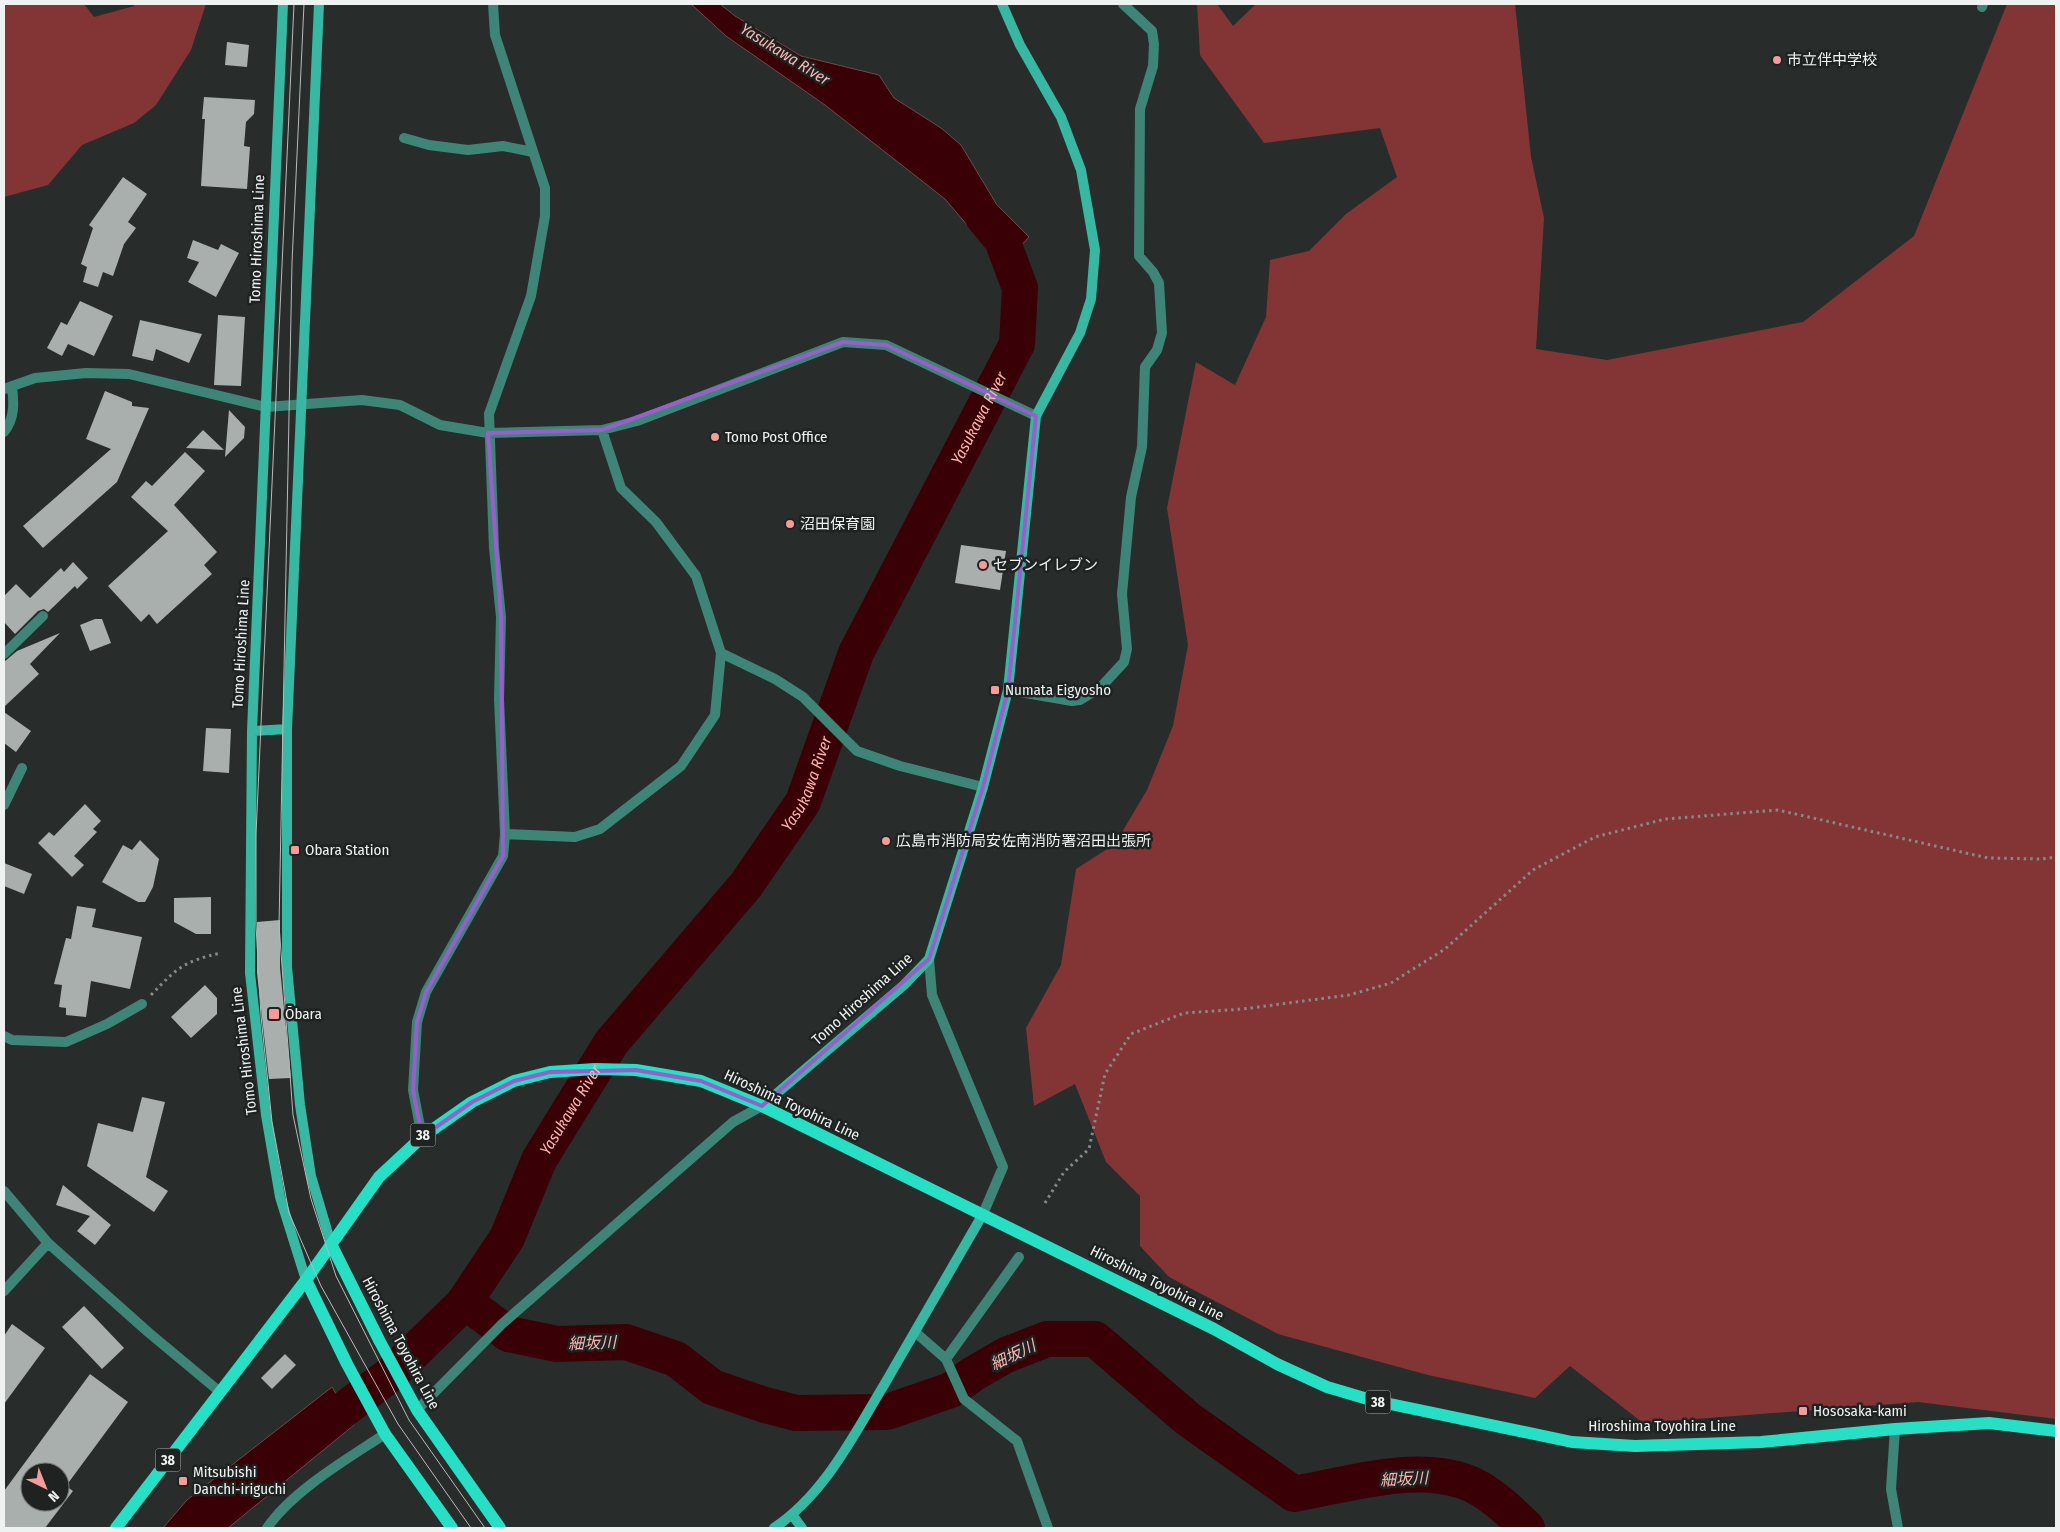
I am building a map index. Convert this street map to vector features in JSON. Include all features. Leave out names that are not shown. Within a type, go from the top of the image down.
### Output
[{"type":"main road","name":"Tomo Hiroshima Line","points":[[282,4],[252,731],[250,972],[266,1115],[280,1197],[306,1280]]},
{"type":"main road","points":[[319,4],[288,728],[288,976],[304,1131],[312,1176],[331,1244]]},
{"type":"main road","name":"Tomo Hiroshima Line","points":[[762,1106],[904,985],[928,959],[983,788],[1008,690],[1036,416],[1080,333],[1091,299],[1095,250],[1081,170],[1061,116],[1020,45],[1002,4]]},
{"type":"main road","points":[[252,731],[288,728]]},
{"type":"main road","name":"Hiroshima Toyohira Line","points":[[116,1528],[306,1280],[379,1177],[422,1137],[472,1102],[514,1081],[550,1072],[595,1068],[636,1070],[701,1081],[762,1106],[1214,1329],[1277,1364],[1327,1387],[1370,1400],[1572,1442],[1635,1446],[1761,1442],[1895,1429],[1989,1423],[2056,1431]]},
{"type":"main road","points":[[774,1528],[793,1516],[822,1485],[853,1438],[983,1214]]},
{"type":"main road","name":"Hiroshima Toyohira Line","points":[[331,1244],[379,1340],[414,1404],[500,1528]]},
{"type":"main road","points":[[306,1280],[347,1364],[382,1429],[452,1528]]},
{"type":"main road","points":[[793,1516],[802,1528]]},
{"type":"street","points":[[422,1137],[413,1090],[416,1022],[426,992],[503,856],[505,834],[499,699],[501,617],[494,548],[488,433],[489,414],[531,296],[545,216],[546,188],[495,35],[493,4]]},
{"type":"street","points":[[1008,690],[1072,701],[1080,700],[1100,688],[1124,662],[1127,649],[1122,594],[1131,497],[1142,447],[1145,367],[1157,350],[1162,333],[1160,283],[1154,272],[1139,256],[1140,109],[1153,66],[1154,44],[1152,31],[1123,4]]},
{"type":"street","points":[[404,138],[430,145],[458,148],[503,146],[533,152]]},
{"type":"street","points":[[4,432],[8,426],[14,406],[8,388],[34,378],[86,373],[129,374],[266,407],[362,400],[400,405],[440,425],[488,433],[602,430],[637,421],[843,342],[886,344],[1036,416]]},
{"type":"street","points":[[505,834],[575,837],[600,829],[681,766],[715,716],[721,652],[696,576],[656,522],[622,488],[602,430]]},
{"type":"street","points":[[4,654],[43,616]]},
{"type":"street","points":[[721,652],[776,679],[803,697],[857,751],[900,766],[983,788]]},
{"type":"street","points":[[4,805],[22,768]]},
{"type":"street","points":[[928,959],[932,995],[1003,1167],[983,1214]]},
{"type":"street","points":[[4,1036],[12,1040],[66,1042],[107,1024],[142,1004]]},
{"type":"street","points":[[414,1404],[502,1324],[733,1122],[762,1106]]},
{"type":"street","points":[[4,1190],[48,1243],[148,1332],[220,1392]]},
{"type":"street","points":[[4,1291],[48,1243]]},
{"type":"street","points":[[946,1359],[1019,1257]]},
{"type":"street","points":[[915,1332],[946,1359],[964,1399],[1017,1441],[1048,1528]]},
{"type":"street","points":[[267,1528],[277,1514],[382,1429]]},
{"type":"street","points":[[1895,1429],[1891,1489],[1898,1528]]},
{"type":"path","points":[[1045,1203],[1064,1172],[1089,1149],[1105,1074],[1131,1034],[1184,1013],[1243,1009],[1339,996],[1391,983],[1445,949],[1533,870],[1595,837],[1665,820],[1778,810],[1988,858],[2042,859],[2056,857]]},
{"type":"path","points":[[142,1004],[176,969],[200,958],[221,952]]},
{"type":"highlighted area","points":[[843,342],[886,345],[1036,416],[1008,690],[983,787],[929,959],[762,1106],[701,1081],[636,1070],[550,1072],[514,1081],[472,1102],[422,1137],[413,1090],[417,1022],[426,992],[503,856],[501,617],[488,433],[602,430]]},
{"type":"shaded area","points":[[4,4],[84,4],[94,17],[134,6],[135,4],[206,4],[191,50],[156,105],[134,123],[82,145],[48,185],[4,197]]},
{"type":"shaded area","points":[[1197,4],[1217,4],[1233,26],[1256,4],[1515,4],[1531,157],[1544,218],[1536,349],[1607,360],[1803,322],[1914,236],[2007,4],[2056,4],[2056,1419],[1918,1402],[1643,1423],[1570,1366],[1535,1398],[1428,1375],[1278,1334],[1169,1277],[1140,1246],[1140,1196],[1106,1162],[1075,1084],[1034,1106],[1026,1028],[1061,965],[1076,869],[1115,844],[1147,790],[1173,726],[1188,645],[1167,508],[1196,362],[1235,385],[1266,317],[1270,260],[1309,251],[1346,214],[1397,177],[1380,128],[1264,143],[1200,55]]},
{"type":"water","points":[[691,4],[720,4],[735,16],[801,56],[879,75],[894,98],[941,128],[961,145],[997,205],[1029,237],[1002,266],[945,199],[825,105],[726,36]]},
{"type":"water","points":[[332,1387],[354,1425],[228,1528],[163,1528],[187,1500]]},
{"type":"building","points":[[227,42],[249,45],[247,67],[225,65]]},
{"type":"building","points":[[204,97],[255,100],[254,114],[246,122],[244,146],[250,147],[247,189],[201,186],[205,119],[202,119]]},
{"type":"building","points":[[123,177],[147,194],[128,222],[136,228],[124,244],[113,276],[103,272],[98,287],[83,282],[87,267],[81,264],[93,228],[89,225]]},
{"type":"building","points":[[193,240],[218,250],[221,244],[239,253],[216,297],[188,282],[199,262],[187,258]]},
{"type":"building","points":[[80,301],[113,316],[94,356],[68,344],[62,356],[47,348],[61,322],[67,325]]},
{"type":"building","points":[[218,315],[245,317],[241,386],[214,385]]},
{"type":"building","points":[[140,320],[202,334],[189,363],[156,349],[153,361],[132,356]]},
{"type":"building","points":[[105,391],[132,402],[132,406],[149,408],[117,482],[43,548],[23,526],[111,449],[86,439]]},
{"type":"building","points":[[229,410],[245,427],[244,438],[225,457]]},
{"type":"building","points":[[203,430],[224,450],[186,448]]},
{"type":"building","points":[[185,452],[205,471],[174,505],[217,552],[204,565],[212,574],[157,624],[149,614],[141,622],[108,586],[168,531],[131,497],[146,481],[152,486]]},
{"type":"building","points":[[961,545],[1006,551],[1000,590],[955,583]]},
{"type":"building","points":[[73,562],[88,578],[77,589],[75,586],[48,612],[44,609],[38,611],[15,634],[4,622],[4,596],[16,584],[30,598],[61,568],[64,572]]},
{"type":"building","points":[[95,619],[102,619],[111,643],[90,651],[80,625]]},
{"type":"building","points":[[60,633],[30,664],[39,674],[4,707],[4,662],[17,651]]},
{"type":"building","points":[[4,712],[31,731],[16,752],[4,743]]},
{"type":"building","points":[[206,728],[231,729],[229,773],[203,771]]},
{"type":"building","points":[[85,804],[101,821],[93,829],[97,832],[74,856],[84,865],[72,877],[38,843],[49,832],[54,836]]},
{"type":"building","points":[[140,840],[159,859],[153,887],[145,902],[138,902],[102,882],[123,845],[132,850]]},
{"type":"building","points":[[4,863],[32,874],[24,894],[4,886]]},
{"type":"building","points":[[211,897],[211,934],[196,934],[174,922],[174,898]]},
{"type":"building","points":[[77,906],[96,909],[92,927],[142,937],[130,989],[91,981],[86,1017],[66,1015],[66,1008],[59,1007],[62,985],[54,984],[66,938],[71,939]]},
{"type":"building","points":[[280,920],[280,968],[291,1078],[269,1079],[257,973],[257,922]]},
{"type":"building","points":[[205,985],[217,998],[217,1014],[191,1038],[171,1017]]},
{"type":"building","points":[[142,1097],[165,1102],[146,1177],[168,1191],[154,1212],[87,1166],[98,1123],[133,1132]]},
{"type":"building","points":[[63,1185],[111,1225],[95,1245],[77,1231],[90,1216],[56,1205]]},
{"type":"building","points":[[84,1306],[124,1348],[102,1369],[62,1327]]},
{"type":"building","points":[[12,1324],[45,1348],[4,1404],[4,1336]]},
{"type":"building","points":[[285,1354],[296,1365],[272,1389],[261,1378]]},
{"type":"building","points":[[90,1374],[128,1402],[70,1481],[70,1462],[25,1462]]},
{"type":"building","points":[[20,1469],[20,1512],[57,1512],[45,1528],[4,1528],[4,1491]]},
{"type":"waterway","name":"Yasukawa River","points":[[305,1439],[391,1374],[463,1304],[507,1238],[539,1160],[611,1043],[746,885],[803,802],[856,653],[1017,344],[1020,288],[1002,240],[983,217]]},
{"type":"waterway","name":"細坂川","points":[[463,1304],[475,1309],[508,1334],[557,1344],[626,1342],[676,1359],[712,1387],[765,1405],[796,1413],[887,1412],[951,1390],[973,1374],[1006,1355],[1047,1339],[1095,1339],[1188,1419],[1294,1494],[1357,1481],[1400,1475],[1443,1476],[1463,1481],[1481,1489],[1506,1508],[1527,1528]]},
{"type":"tram line","points":[[294,4],[256,834],[256,925],[261,1016],[272,1122],[289,1213],[321,1286],[398,1424],[471,1528]]},
{"type":"tram line","points":[[304,4],[292,263],[279,925],[293,1115],[311,1199],[336,1276],[409,1420],[485,1528]]},
{"type":"place","name":"市立伴中学校","points":[[1777,60]]},
{"type":"place","name":"Tomo Post Office","points":[[715,437]]},
{"type":"place","name":"沼田保育園","points":[[790,524]]},
{"type":"place","name":"セブンイレブン","points":[[983,565]]},
{"type":"place","name":"Numata Eigyosho","points":[[995,690]]},
{"type":"place","name":"広島市消防局安佐南消防署沼田出張所","points":[[886,841]]},
{"type":"place","name":"Obara Station","points":[[295,850]]},
{"type":"place","name":"Ōbara","points":[[274,1014]]},
{"type":"place","name":"Hososaka-kami","points":[[1803,1411]]},
{"type":"place","name":"Mitsubishi Danchi-iriguchi","points":[[183,1481]]}]
